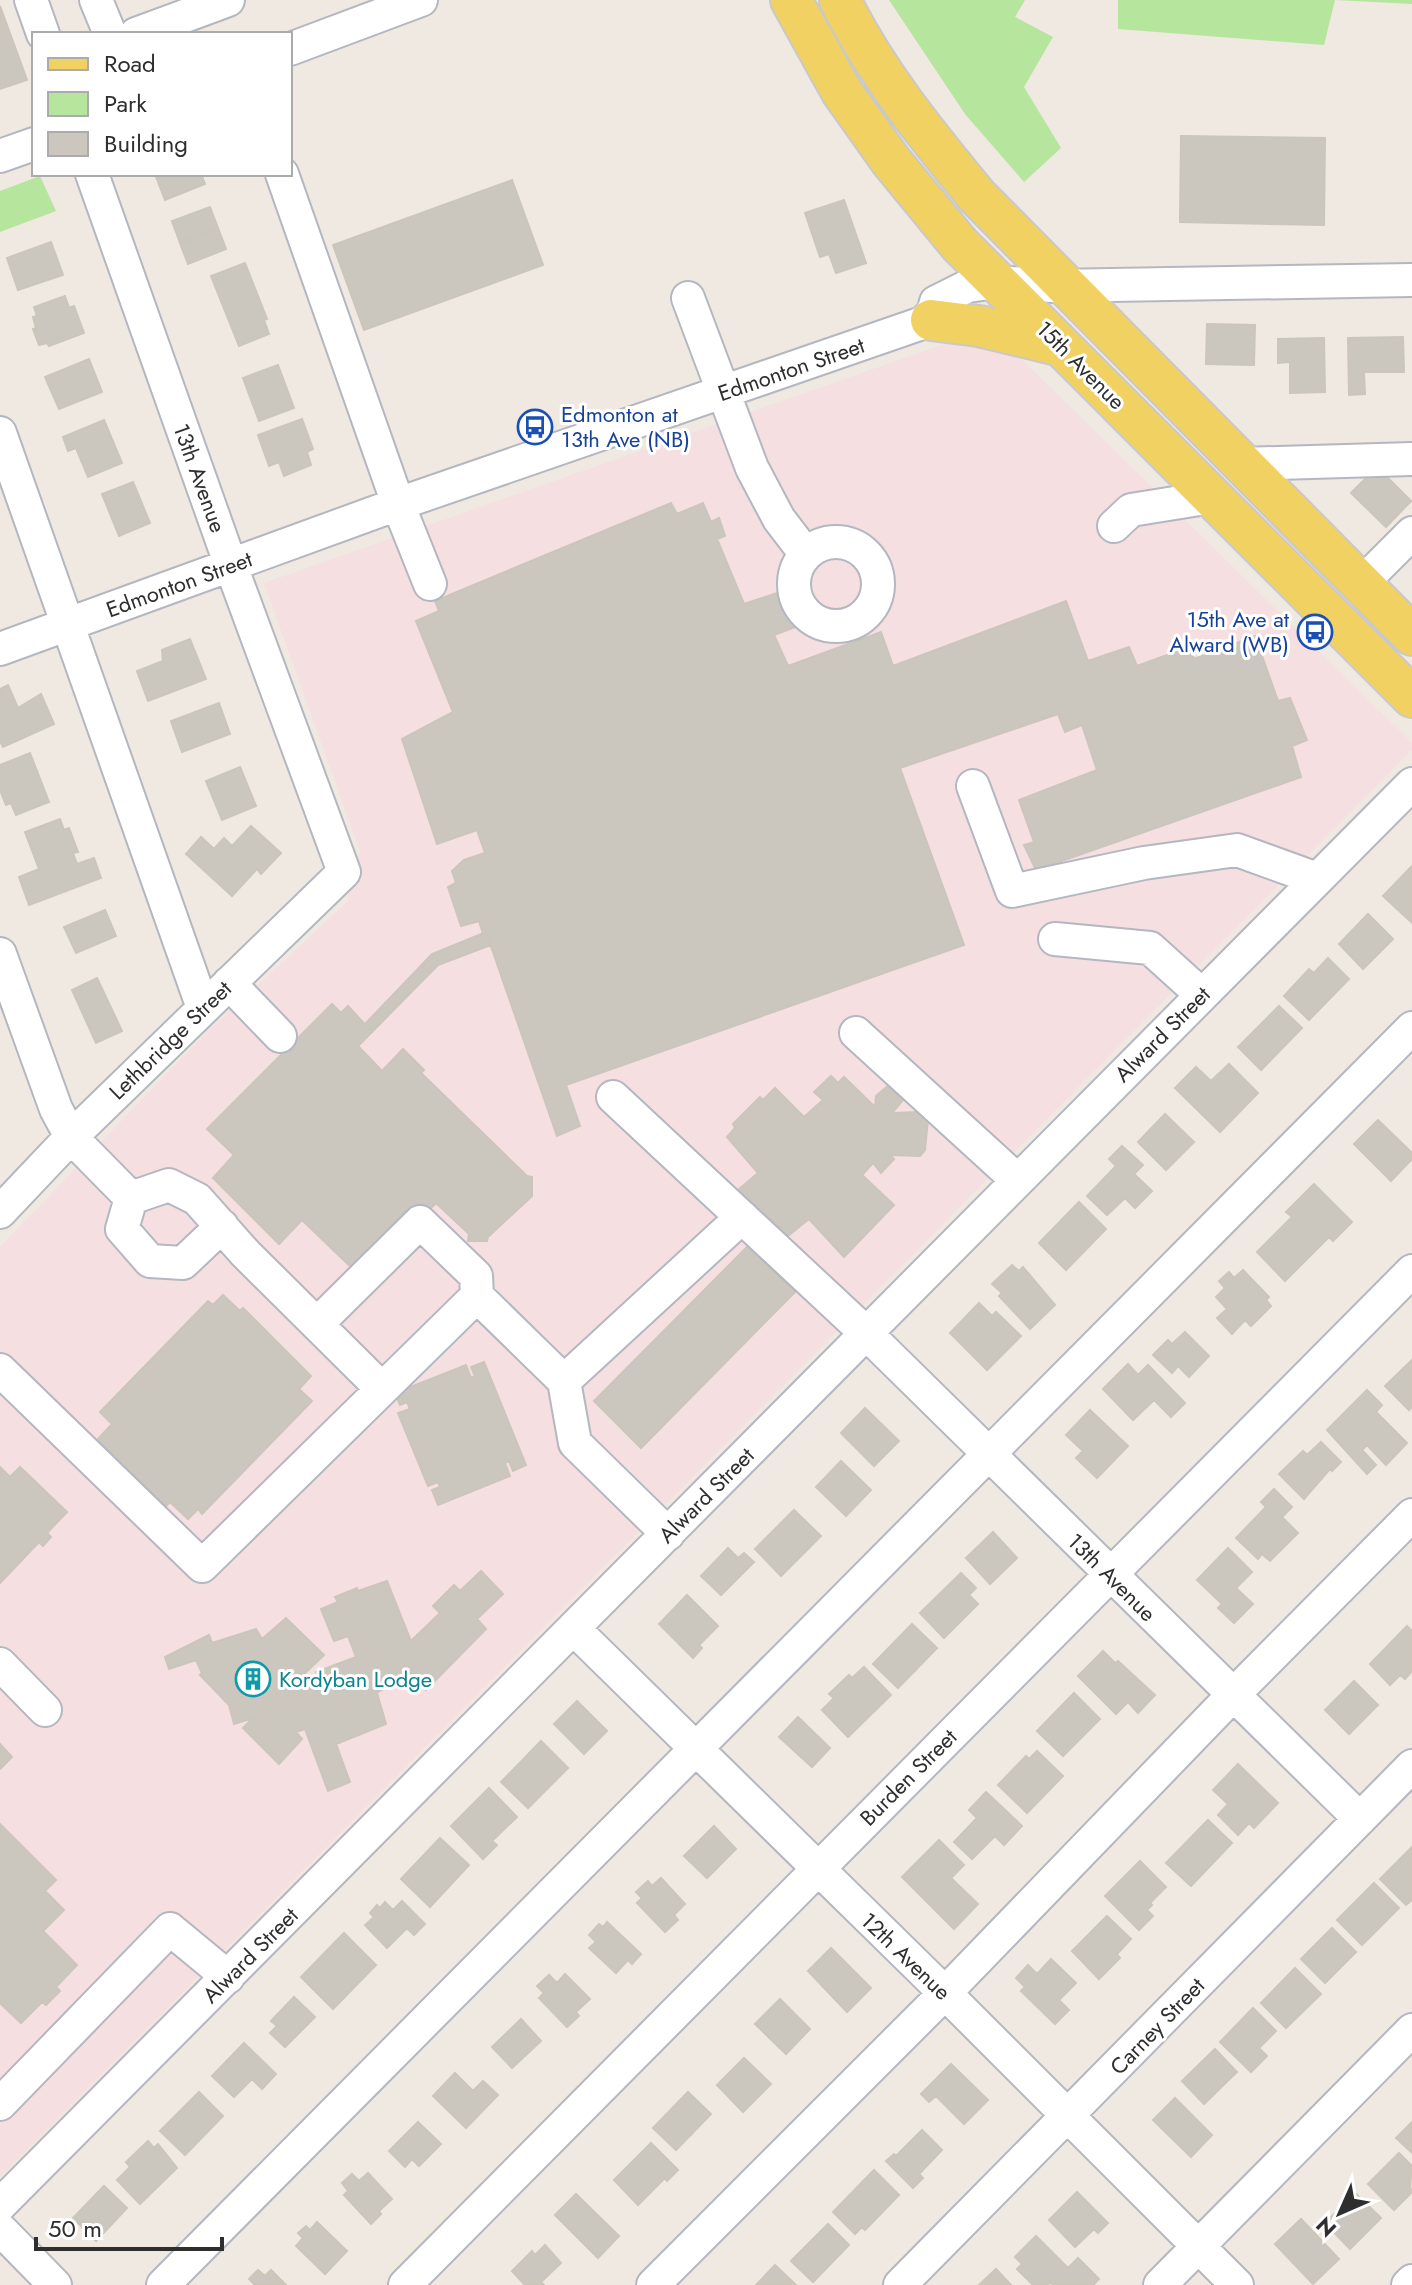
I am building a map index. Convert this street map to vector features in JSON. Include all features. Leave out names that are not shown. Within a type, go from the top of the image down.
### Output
[{"type":"main road","name":"15th Avenue","points":[[791,0],[842,92],[891,161],[960,245],[1412,697]]},
{"type":"main road","name":"15th Avenue","points":[[840,0],[881,74],[977,196],[1412,635]]},
{"type":"main road","points":[[931,320],[979,326],[1062,346]]},
{"type":"street","points":[[31,0],[42,32]]},
{"type":"street","points":[[96,0],[109,32]]},
{"type":"street","points":[[141,32],[228,0]]},
{"type":"street","points":[[292,48],[421,0]]},
{"type":"street","points":[[0,156],[32,145]]},
{"type":"street","name":"13th Avenue","points":[[93,176],[344,872]]},
{"type":"street","points":[[283,176],[398,504],[430,584]]},
{"type":"street","name":"Edmonton Street","points":[[0,649],[398,504],[931,320],[936,302],[968,286],[996,282],[1412,280]]},
{"type":"street","points":[[688,298],[752,468],[779,519],[805,553]]},
{"type":"street","points":[[0,433],[203,1008]]},
{"type":"street","points":[[1241,464],[1412,459]]},
{"type":"street","points":[[1114,526],[1131,510],[1212,497]]},
{"type":"street","points":[[1361,584],[1412,533]]},
{"type":"street","name":"Alward Street","points":[[0,2205],[1412,784]]},
{"type":"street","points":[[973,786],[1012,891],[1144,863],[1237,850],[1317,879]]},
{"type":"street","name":"Lethbridge Street","points":[[0,1212],[71,1137],[344,872]]},
{"type":"street","points":[[1055,939],[1150,948],[1202,995]]},
{"type":"street","points":[[0,954],[56,1109],[71,1137],[131,1198]]},
{"type":"street","points":[[229,983],[280,1036]]},
{"type":"street","points":[[163,2285],[1412,1028]]},
{"type":"street","points":[[856,1033],[1017,1180]]},
{"type":"street","name":"13th Avenue","points":[[613,1097],[866,1333],[1360,1819]]},
{"type":"street","points":[[131,1198],[169,1185],[197,1199],[382,1389]]},
{"type":"street","points":[[131,1198],[122,1229],[150,1261],[183,1263],[222,1226]]},
{"type":"street","points":[[564,1381],[742,1217]]},
{"type":"street","points":[[317,1324],[420,1222],[476,1276],[477,1296],[564,1381],[575,1443],[668,1534]]},
{"type":"street","name":"Burden Street","points":[[405,2285],[1412,1271]]},
{"type":"street","points":[[0,1370],[202,1566],[477,1296]]},
{"type":"street","points":[[653,2285],[945,1993],[1412,1515]]},
{"type":"street","name":"12th Avenue","points":[[574,1629],[1237,2285]]},
{"type":"street","points":[[0,1664],[45,1710]]},
{"type":"street","name":"Carney Street","points":[[900,2285],[1412,1766]]},
{"type":"street","points":[[0,2104],[170,1929],[228,1977]]},
{"type":"street","points":[[1160,2285],[1412,2030]]},
{"type":"street","points":[[0,2229],[55,2285]]},
{"type":"shaded area","points":[[990,328],[1412,743],[1412,750],[0,2177],[0,1247],[206,1033],[348,901],[360,851],[264,583]]},
{"type":"green space","points":[[889,0],[1025,0],[1015,17],[1053,37],[1024,87],[1061,148],[1024,182],[965,114]]},
{"type":"green space","points":[[1118,0],[1335,0],[1324,45],[1118,29]]},
{"type":"green space","points":[[1335,0],[1412,0],[1412,4]]},
{"type":"green space","points":[[40,176],[56,211],[0,232],[0,191]]},
{"type":"building","points":[[0,6],[27,80],[0,89]]},
{"type":"building","points":[[1181,136],[1325,138],[1324,225],[1180,222]]},
{"type":"building","points":[[156,176],[202,176],[205,184],[165,200]]},
{"type":"building","points":[[512,180],[543,265],[364,330],[333,245]]},
{"type":"building","points":[[844,200],[866,263],[836,273],[829,254],[820,257],[805,213]]},
{"type":"building","points":[[210,207],[218,228],[180,243],[172,221]]},
{"type":"building","points":[[218,228],[226,249],[188,264],[180,243]]},
{"type":"building","points":[[51,242],[63,275],[18,290],[7,258]]},
{"type":"building","points":[[245,263],[267,319],[264,320],[269,334],[239,346],[211,276]]},
{"type":"building","points":[[65,296],[69,308],[74,306],[84,333],[49,346],[47,343],[39,345],[33,329],[36,328],[33,317],[37,316],[34,307]]},
{"type":"building","points":[[1207,324],[1255,325],[1254,365],[1206,364]]},
{"type":"building","points":[[1403,337],[1404,372],[1364,372],[1365,394],[1349,395],[1348,338]]},
{"type":"building","points":[[1324,338],[1325,392],[1290,393],[1290,362],[1278,363],[1278,339]]},
{"type":"building","points":[[89,359],[102,392],[59,409],[45,377]]},
{"type":"building","points":[[278,365],[294,408],[259,421],[243,378]]},
{"type":"building","points":[[302,419],[313,449],[307,452],[311,465],[284,476],[279,462],[269,466],[258,435]]},
{"type":"building","points":[[104,420],[122,463],[88,477],[76,448],[68,451],[63,437]]},
{"type":"building","points":[[1377,467],[1411,501],[1386,527],[1351,493]]},
{"type":"building","points":[[133,482],[150,523],[119,536],[102,494]]},
{"type":"building","points":[[671,503],[677,514],[703,503],[711,522],[719,518],[725,536],[717,539],[744,604],[789,589],[801,625],[774,635],[788,666],[881,632],[893,666],[1066,601],[1088,661],[1129,647],[1137,666],[1189,647],[1194,659],[1255,636],[1278,701],[1290,698],[1307,740],[1292,746],[1301,777],[1036,870],[1024,845],[1034,842],[1019,800],[1097,770],[1082,725],[1065,732],[1058,714],[900,768],[964,945],[566,1085],[580,1126],[557,1136],[486,932],[483,934],[479,921],[461,926],[448,887],[456,883],[452,871],[464,860],[485,853],[477,830],[437,844],[402,739],[453,712],[416,621],[439,611],[435,601]]},
{"type":"building","points":[[190,639],[206,679],[148,701],[137,671],[163,661],[162,650]]},
{"type":"building","points":[[8,685],[18,708],[41,694],[54,724],[3,747],[0,741],[0,689]]},
{"type":"building","points":[[219,703],[230,734],[182,752],[171,721]]},
{"type":"building","points":[[30,753],[49,802],[16,815],[11,803],[6,805],[0,790],[0,765]]},
{"type":"building","points":[[240,767],[256,806],[222,820],[206,781]]},
{"type":"building","points":[[60,819],[64,830],[69,828],[78,852],[73,853],[77,864],[94,858],[101,878],[29,905],[19,877],[39,869],[25,832]]},
{"type":"building","points":[[251,826],[281,853],[261,874],[257,869],[232,896],[186,854],[201,837],[214,849],[224,838],[232,846]]},
{"type":"building","points":[[1412,866],[1412,923],[1383,896]]},
{"type":"building","points":[[105,910],[116,936],[76,953],[64,927]]},
{"type":"building","points":[[1368,914],[1393,939],[1363,969],[1339,944]]},
{"type":"building","points":[[486,932],[491,945],[438,965],[372,1032],[365,1024],[432,954]]},
{"type":"building","points":[[1328,958],[1349,979],[1309,1020],[1284,996],[1309,969],[1314,973]]},
{"type":"building","points":[[97,978],[122,1031],[96,1043],[72,990]]},
{"type":"building","points":[[332,1004],[341,1013],[348,1006],[372,1032],[358,1046],[382,1071],[403,1049],[424,1070],[421,1073],[527,1176],[532,1177],[532,1196],[487,1241],[468,1241],[469,1234],[436,1203],[408,1231],[355,1271],[302,1220],[279,1244],[213,1178],[234,1155],[207,1129]]},
{"type":"building","points":[[1279,1006],[1302,1028],[1261,1070],[1238,1047]]},
{"type":"building","points":[[1229,1064],[1258,1093],[1220,1132],[1175,1088],[1196,1067],[1211,1081]]},
{"type":"building","points":[[831,1076],[838,1083],[844,1077],[875,1107],[876,1096],[889,1085],[903,1100],[892,1113],[920,1112],[928,1119],[925,1150],[920,1156],[890,1155],[894,1159],[881,1173],[873,1163],[862,1175],[894,1205],[844,1257],[809,1219],[788,1236],[738,1190],[758,1173],[727,1137],[735,1128],[733,1124],[760,1097],[763,1100],[775,1088],[804,1117],[823,1100],[814,1092]]},
{"type":"building","points":[[1165,1114],[1194,1142],[1166,1170],[1138,1142]]},
{"type":"building","points":[[1378,1120],[1412,1153],[1412,1159],[1391,1181],[1354,1144]]},
{"type":"building","points":[[1122,1146],[1143,1165],[1134,1174],[1152,1191],[1135,1208],[1125,1198],[1107,1215],[1087,1196],[1116,1166],[1109,1159]]},
{"type":"building","points":[[1314,1184],[1352,1222],[1333,1241],[1329,1237],[1285,1281],[1257,1252],[1292,1217],[1286,1212]]},
{"type":"building","points":[[1079,1202],[1106,1229],[1066,1270],[1039,1243]]},
{"type":"building","points":[[748,1246],[795,1292],[641,1448],[594,1401]]},
{"type":"building","points":[[1012,1265],[1019,1271],[1023,1267],[1055,1305],[1030,1329],[992,1284]]},
{"type":"building","points":[[1243,1270],[1269,1297],[1266,1300],[1271,1306],[1251,1326],[1245,1320],[1232,1334],[1217,1318],[1227,1309],[1216,1297],[1225,1288],[1219,1281],[1229,1272],[1234,1278]]},
{"type":"building","points":[[223,1295],[240,1311],[243,1308],[311,1376],[299,1389],[312,1401],[202,1514],[198,1509],[188,1519],[170,1502],[166,1506],[98,1439],[112,1424],[100,1412],[208,1301],[213,1305]]},
{"type":"building","points":[[979,1303],[992,1316],[996,1312],[1021,1336],[987,1370],[950,1333]]},
{"type":"building","points":[[1185,1332],[1209,1356],[1189,1377],[1178,1366],[1172,1373],[1153,1355],[1168,1340],[1172,1344]]},
{"type":"building","points":[[1412,1360],[1412,1407],[1409,1410],[1385,1386]]},
{"type":"building","points":[[484,1362],[526,1465],[513,1471],[509,1461],[505,1463],[510,1476],[438,1505],[432,1490],[440,1487],[438,1482],[428,1486],[398,1413],[410,1409],[407,1402],[400,1405],[395,1393],[466,1365],[471,1378],[475,1376],[471,1367]]},
{"type":"building","points":[[1128,1364],[1138,1375],[1148,1365],[1185,1403],[1171,1417],[1154,1400],[1133,1420],[1103,1389]]},
{"type":"building","points":[[1367,1390],[1382,1405],[1376,1412],[1407,1443],[1386,1465],[1367,1445],[1362,1450],[1376,1465],[1367,1474],[1327,1430]]},
{"type":"building","points":[[865,1408],[899,1441],[874,1466],[841,1433]]},
{"type":"building","points":[[1090,1410],[1128,1446],[1097,1478],[1076,1458],[1083,1451],[1066,1435]]},
{"type":"building","points":[[1321,1442],[1341,1462],[1332,1471],[1330,1469],[1304,1499],[1279,1474],[1303,1451],[1307,1455]]},
{"type":"building","points":[[841,1461],[871,1490],[846,1516],[816,1487]]},
{"type":"building","points":[[0,1467],[10,1477],[20,1467],[67,1512],[47,1533],[51,1537],[43,1546],[39,1542],[0,1583]]},
{"type":"building","points":[[1274,1489],[1292,1507],[1282,1517],[1298,1533],[1270,1561],[1262,1554],[1258,1559],[1236,1538],[1266,1507],[1261,1502]]},
{"type":"building","points":[[794,1510],[821,1536],[781,1576],[755,1549]]},
{"type":"building","points":[[993,1532],[1017,1558],[990,1584],[966,1558]]},
{"type":"building","points":[[728,1548],[738,1558],[744,1553],[754,1562],[721,1595],[701,1576]]},
{"type":"building","points":[[1228,1548],[1252,1572],[1236,1588],[1253,1604],[1234,1623],[1218,1608],[1222,1604],[1197,1580]]},
{"type":"building","name":"Kordyban Lodge","points":[[481,1571],[503,1594],[477,1619],[486,1629],[426,1690],[404,1666],[403,1677],[377,1693],[386,1724],[336,1744],[350,1782],[328,1791],[305,1729],[296,1732],[302,1739],[279,1764],[243,1728],[253,1718],[234,1724],[229,1705],[200,1675],[202,1673],[196,1660],[169,1669],[165,1657],[209,1635],[212,1643],[256,1629],[262,1639],[286,1618],[324,1655],[301,1677],[306,1682],[318,1678],[316,1672],[356,1657],[348,1636],[334,1641],[321,1609],[338,1602],[335,1597],[387,1581],[411,1641],[440,1613],[433,1606],[454,1585],[460,1591]]},
{"type":"building","points":[[961,1573],[976,1588],[969,1595],[978,1604],[944,1638],[920,1613]]},
{"type":"building","points":[[687,1595],[718,1626],[699,1645],[702,1648],[693,1658],[659,1624]]},
{"type":"building","points":[[912,1624],[937,1648],[898,1688],[873,1664]]},
{"type":"building","points":[[1407,1626],[1412,1631],[1412,1671],[1405,1679],[1400,1675],[1390,1685],[1370,1664]]},
{"type":"building","points":[[1103,1651],[1155,1695],[1138,1713],[1128,1702],[1116,1714],[1078,1676]]},
{"type":"building","points":[[864,1667],[891,1695],[848,1737],[822,1710],[834,1698],[829,1694],[849,1675],[852,1678]]},
{"type":"building","points":[[1354,1681],[1378,1705],[1349,1734],[1325,1710]]},
{"type":"building","points":[[1074,1693],[1100,1719],[1063,1756],[1037,1731]]},
{"type":"building","points":[[577,1701],[607,1731],[584,1754],[554,1724]]},
{"type":"building","points":[[798,1717],[830,1748],[812,1767],[779,1737]]},
{"type":"building","points":[[541,1741],[568,1768],[528,1808],[501,1782]]},
{"type":"building","points":[[0,1744],[12,1757],[0,1769]]},
{"type":"building","points":[[1037,1751],[1063,1776],[1027,1813],[998,1785],[1026,1756],[1029,1759]]},
{"type":"building","points":[[1238,1764],[1278,1803],[1254,1828],[1249,1823],[1238,1835],[1218,1815],[1228,1804],[1213,1790]]},
{"type":"building","points":[[489,1788],[517,1817],[492,1841],[497,1845],[483,1859],[451,1826]]},
{"type":"building","points":[[986,1792],[1022,1826],[1004,1845],[995,1836],[972,1859],[954,1842],[977,1818],[969,1810]]},
{"type":"building","points":[[1208,1820],[1232,1843],[1191,1886],[1166,1863]]},
{"type":"building","points":[[0,1824],[56,1880],[45,1891],[64,1910],[43,1931],[77,1965],[56,1987],[60,1991],[46,2005],[42,2002],[21,2023],[0,2003]]},
{"type":"building","points":[[714,1826],[736,1849],[707,1878],[684,1856]]},
{"type":"building","points":[[440,1838],[469,1865],[430,1907],[401,1879]]},
{"type":"building","points":[[939,1840],[964,1865],[951,1878],[978,1904],[954,1929],[902,1877]]},
{"type":"building","points":[[1412,1847],[1412,1900],[1406,1905],[1380,1879]]},
{"type":"building","points":[[1140,1861],[1166,1887],[1150,1903],[1152,1905],[1147,1910],[1153,1916],[1139,1930],[1105,1896]]},
{"type":"building","points":[[661,1878],[685,1904],[674,1915],[678,1920],[665,1932],[637,1903],[642,1898],[636,1892],[648,1881],[652,1886]]},
{"type":"building","points":[[1374,1883],[1399,1908],[1362,1945],[1337,1920]]},
{"type":"building","points":[[402,1901],[425,1924],[414,1935],[407,1928],[387,1948],[365,1925],[374,1917],[370,1913],[377,1905],[380,1908],[385,1902],[393,1910]]},
{"type":"building","points":[[1107,1916],[1131,1939],[1117,1954],[1120,1958],[1099,1979],[1072,1951]]},
{"type":"building","points":[[607,1922],[641,1954],[632,1964],[628,1960],[616,1973],[589,1948],[596,1942],[589,1935],[599,1924],[603,1927]]},
{"type":"building","points":[[1332,1928],[1356,1952],[1325,1983],[1301,1959]]},
{"type":"building","points":[[344,1933],[376,1965],[333,2009],[301,1977]]},
{"type":"building","points":[[831,1948],[871,1988],[847,2012],[808,1971]]},
{"type":"building","points":[[1051,1959],[1076,1983],[1059,2000],[1069,2010],[1055,2024],[1021,1991],[1025,1987],[1016,1978],[1028,1965],[1037,1974]]},
{"type":"building","points":[[1295,1968],[1321,1994],[1286,2028],[1261,2003]]},
{"type":"building","points":[[565,1974],[590,1999],[576,2012],[579,2016],[567,2027],[539,1998],[544,1993],[537,1986],[549,1975],[557,1983]]},
{"type":"building","points":[[294,1997],[315,2017],[285,2047],[270,2033],[277,2026],[271,2021]]},
{"type":"building","points":[[780,1999],[810,2029],[786,2054],[755,2024]]},
{"type":"building","points":[[1253,2008],[1276,2031],[1259,2048],[1267,2056],[1251,2072],[1220,2042]]},
{"type":"building","points":[[521,2019],[541,2041],[512,2068],[492,2047]]},
{"type":"building","points":[[244,2043],[276,2074],[262,2089],[252,2079],[234,2097],[212,2076]]},
{"type":"building","points":[[1215,2049],[1237,2072],[1204,2104],[1182,2081]]},
{"type":"building","points":[[744,2058],[771,2084],[743,2112],[717,2085]]},
{"type":"building","points":[[951,2064],[988,2100],[964,2124],[936,2096],[929,2102],[921,2094]]},
{"type":"building","points":[[455,2073],[473,2091],[483,2081],[498,2095],[466,2128],[433,2096]]},
{"type":"building","points":[[199,2092],[223,2116],[185,2155],[160,2131]]},
{"type":"building","points":[[688,2092],[711,2114],[676,2150],[653,2128]]},
{"type":"building","points":[[1175,2098],[1212,2135],[1191,2157],[1153,2120]]},
{"type":"building","points":[[418,2122],[441,2144],[419,2166],[412,2159],[405,2167],[389,2151]]},
{"type":"building","points":[[1412,2122],[1412,2153],[1396,2138]]},
{"type":"building","points":[[922,2130],[942,2150],[919,2174],[923,2178],[913,2188],[886,2161],[894,2154],[896,2156]]},
{"type":"building","points":[[148,2141],[154,2148],[158,2144],[177,2168],[140,2204],[117,2180],[130,2167],[126,2162]]},
{"type":"building","points":[[651,2143],[678,2170],[667,2181],[665,2178],[638,2205],[614,2180]]},
{"type":"building","points":[[1399,2153],[1412,2166],[1412,2192],[1394,2210],[1368,2184]]},
{"type":"building","points":[[874,2170],[899,2195],[865,2230],[862,2227],[855,2234],[833,2212]]},
{"type":"building","points":[[368,2173],[392,2199],[371,2224],[344,2195],[348,2191],[342,2183],[352,2174],[359,2181]]},
{"type":"building","points":[[104,2186],[127,2208],[96,2241],[73,2218]]},
{"type":"building","points":[[1077,2192],[1108,2223],[1098,2233],[1094,2229],[1075,2247],[1049,2220]]},
{"type":"building","points":[[1355,2193],[1381,2218],[1350,2249],[1325,2223]]},
{"type":"building","points":[[576,2194],[619,2236],[598,2258],[555,2215]]},
{"type":"building","points":[[1301,2219],[1339,2259],[1313,2284],[1275,2244]]},
{"type":"building","points":[[317,2222],[347,2251],[325,2274],[296,2246],[303,2238],[298,2233],[306,2226],[310,2230]]},
{"type":"building","points":[[828,2224],[849,2245],[813,2282],[791,2261]]},
{"type":"building","points":[[1036,2236],[1068,2268],[1078,2258],[1099,2279],[1093,2285],[1053,2285],[1050,2282],[1048,2285],[1033,2285],[1017,2269],[1022,2264],[1015,2257]]},
{"type":"building","points":[[545,2245],[561,2263],[541,2282],[544,2285],[525,2285],[512,2271],[532,2251],[535,2255]]},
{"type":"building","points":[[775,2265],[796,2285],[756,2285]]},
{"type":"building","points":[[996,2269],[1011,2285],[979,2285]]},
{"type":"building","points":[[258,2270],[265,2276],[271,2270],[286,2285],[255,2285],[249,2279]]},
{"type":"place","name":"Edmonton at 13th Ave (NB)","points":[[535,427]]},
{"type":"place","name":"15th Ave at Alward (WB)","points":[[1315,632]]},
{"type":"place","name":"Kordyban Lodge","points":[[253,1679]]}]
